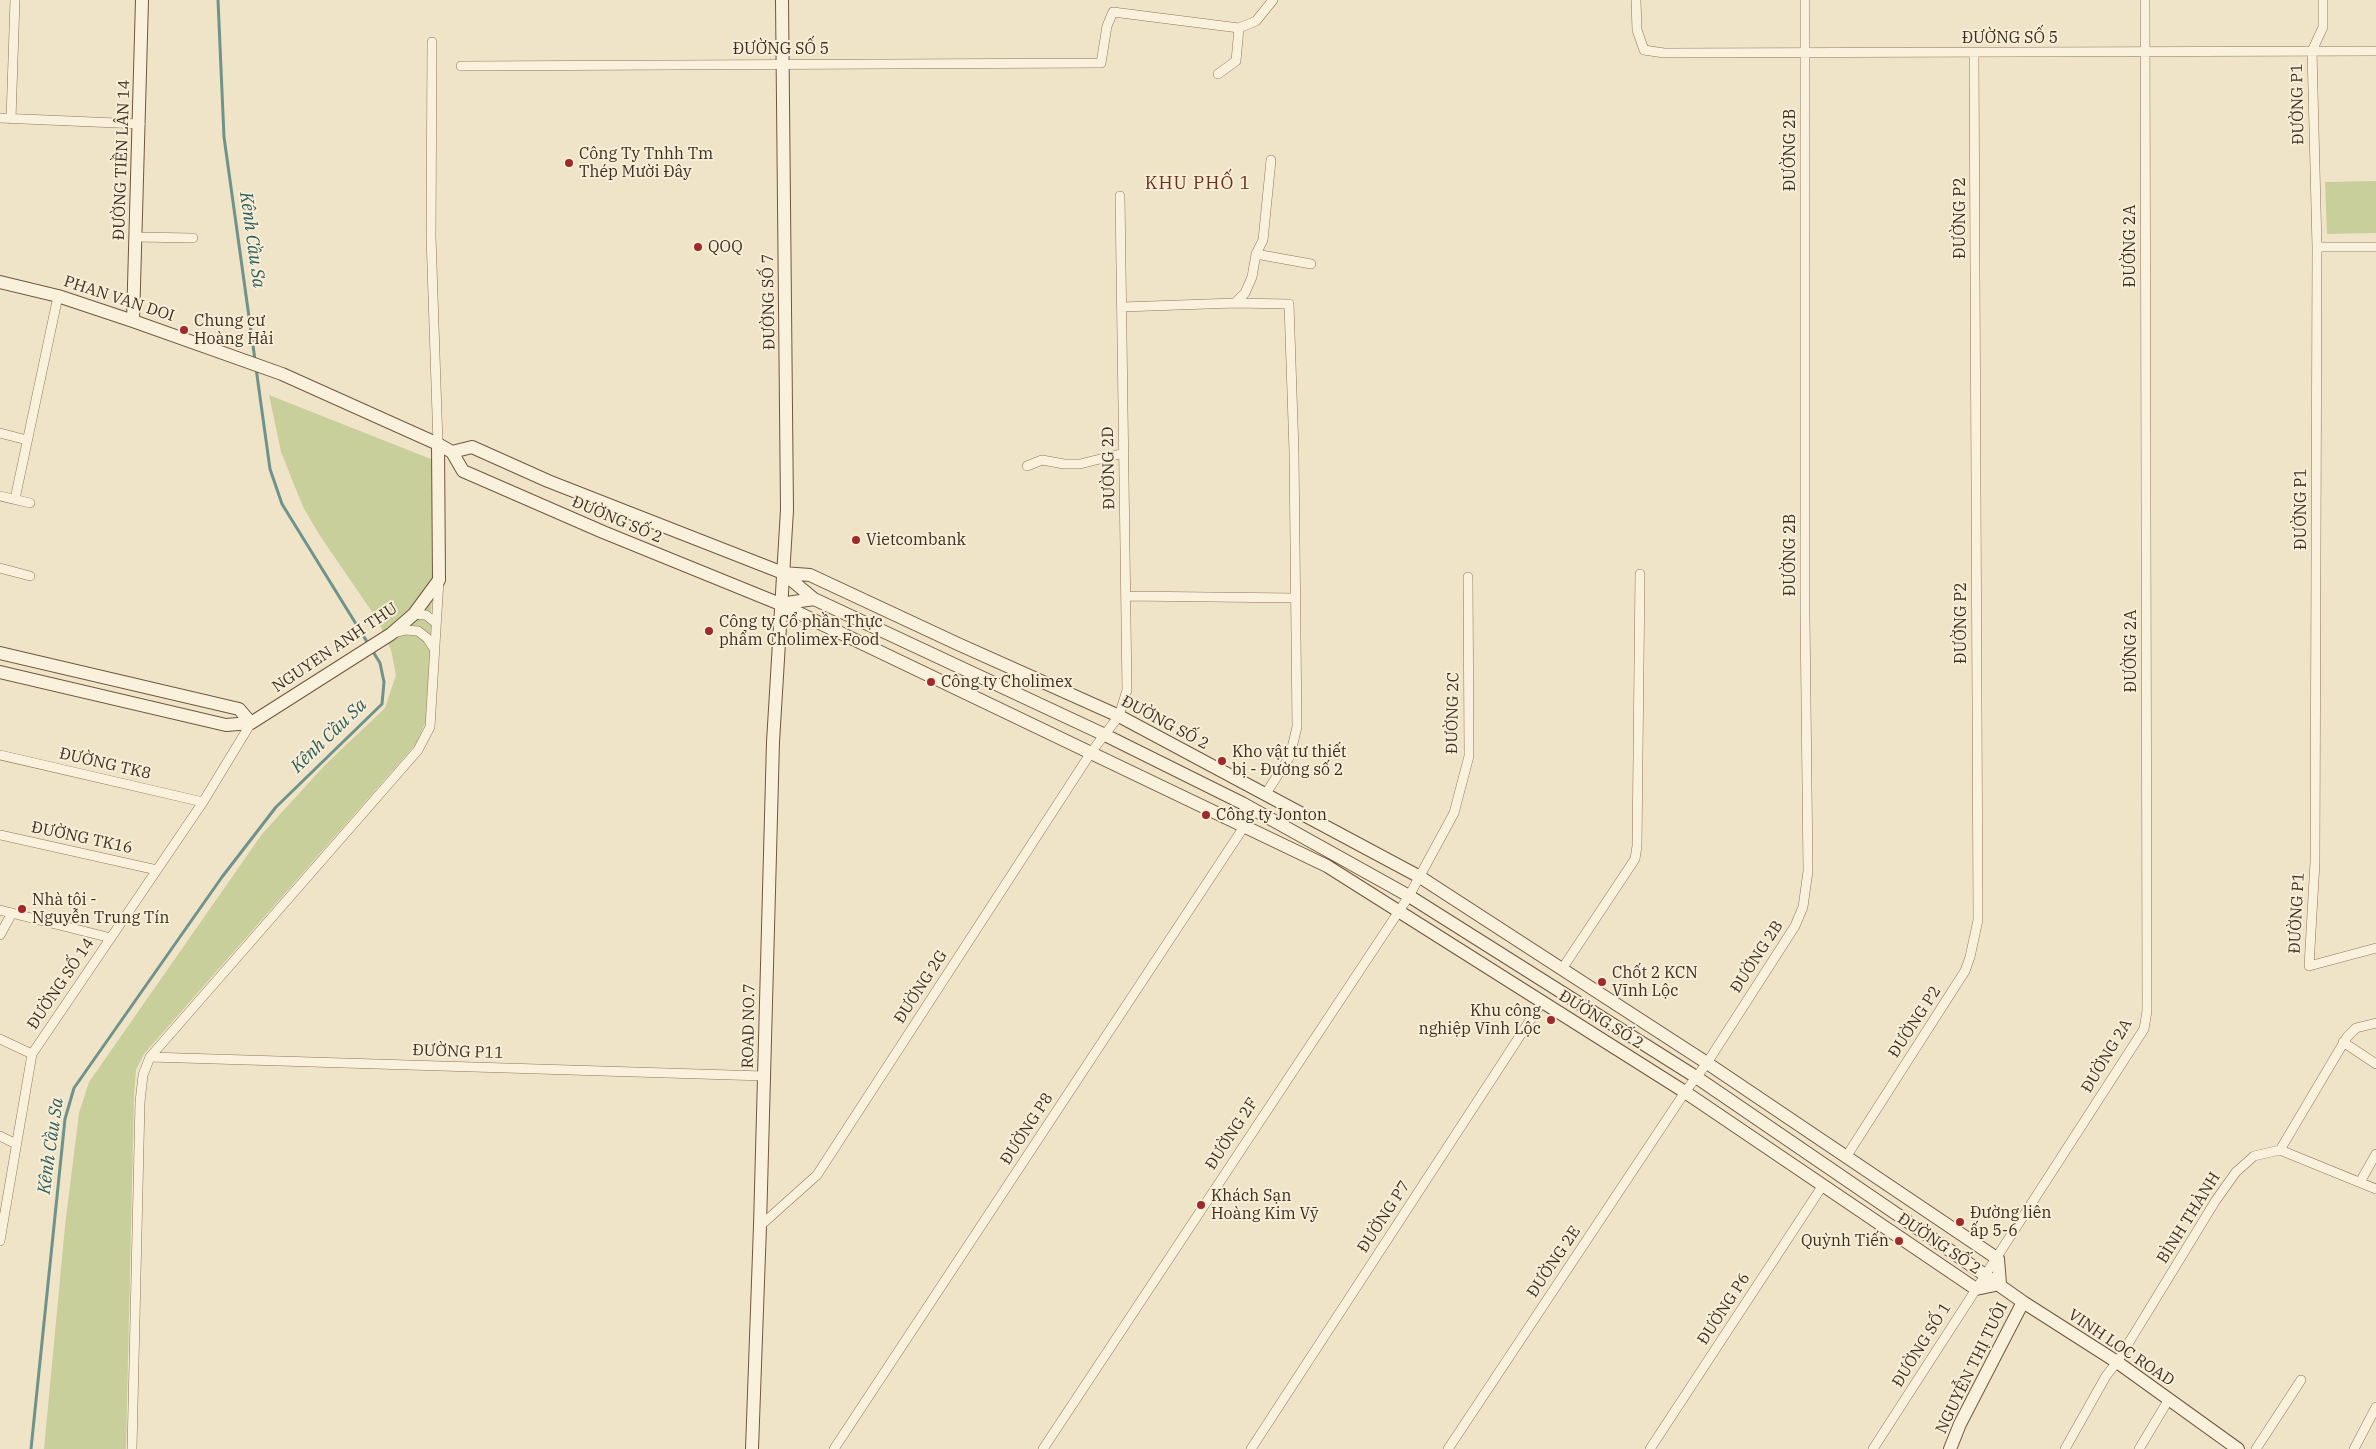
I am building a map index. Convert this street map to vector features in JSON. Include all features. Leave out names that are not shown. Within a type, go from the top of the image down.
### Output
[{"type":"main road","name":"ĐƯỜNG TIỀN LÂN 14","points":[[133,320],[142,0]]},
{"type":"main road","name":"ĐƯỜNG SỐ 7","points":[[780,604],[784,573],[787,510],[782,0]]},
{"type":"main road","name":"PHAN VAN DOI","points":[[0,282],[58,296],[133,320],[282,374]]},
{"type":"main road","name":"ĐƯỜNG SỐ 2","points":[[282,374],[438,444],[452,452],[463,471],[603,532],[780,604],[1092,751],[1328,866],[1685,1092],[1976,1289],[2000,1284],[1998,1259],[1707,1063],[1420,877],[1119,716],[810,575],[784,573],[548,481],[472,447],[452,452]]},
{"type":"main road","points":[[438,444],[439,580]]},
{"type":"main road","name":"ĐƯỜNG SỐ 2","points":[[784,573],[814,599],[1105,735],[1255,810],[1409,896],[1696,1077],[1985,1276]]},
{"type":"main road","name":"NGUYEN ANH THU","points":[[0,672],[226,725],[251,723],[391,634],[414,614],[439,580]]},
{"type":"main road","points":[[780,604],[814,599]]},
{"type":"main road","name":"ROAD NO.7","points":[[752,1449],[773,742],[780,604]]},
{"type":"main road","points":[[0,653],[239,709],[251,723]]},
{"type":"main road","name":"VINH LOC ROAD","points":[[1985,1276],[2117,1362],[2238,1449]]},
{"type":"main road","name":"NGUYỄN THỊ TUÔI","points":[[1952,1448],[2023,1302]]},
{"type":"street","points":[[10,119],[15,0]]},
{"type":"street","points":[[1218,74],[1236,61],[1238,28],[1256,21],[1273,0]]},
{"type":"street","name":"ĐƯỜNG SỐ 5","points":[[1636,0],[1637,30],[1644,50],[1675,54],[2376,51]]},
{"type":"street","name":"ĐƯỜNG 2B","points":[[1696,1077],[1707,1063],[1795,926],[1803,907],[1807,889],[1805,0]]},
{"type":"street","name":"ĐƯỜNG 2A","points":[[1998,1259],[2144,1029],[2147,1011],[2145,0]]},
{"type":"street","points":[[2312,51],[2323,27],[2323,0]]},
{"type":"street","name":"ĐƯỜNG SỐ 5","points":[[461,66],[1101,63],[1107,26],[1114,12],[1238,28]]},
{"type":"street","points":[[432,42],[431,236],[438,444]]},
{"type":"street","name":"ĐƯỜNG P1","points":[[2312,51],[2317,247],[2315,862],[2309,966],[2376,948]]},
{"type":"street","name":"ĐƯỜNG P2","points":[[1846,1157],[1965,971],[1978,920],[1974,53]]},
{"type":"street","points":[[0,118],[140,124]]},
{"type":"street","points":[[1235,303],[1245,293],[1252,277],[1256,254],[1263,240],[1270,160]]},
{"type":"street","name":"ĐƯỜNG 2D","points":[[1105,735],[1119,716],[1127,690],[1120,196]]},
{"type":"street","points":[[136,237],[192,238]]},
{"type":"street","points":[[2317,247],[2376,247]]},
{"type":"street","points":[[1256,254],[1310,264]]},
{"type":"street","points":[[15,499],[58,296]]},
{"type":"street","points":[[1122,307],[1235,303],[1289,304],[1297,727],[1290,756],[1266,795]]},
{"type":"street","points":[[0,433],[27,440]]},
{"type":"street","points":[[1027,466],[1042,460],[1064,464],[1080,464],[1124,453]]},
{"type":"street","points":[[0,496],[30,503]]},
{"type":"street","points":[[0,568],[30,576]]},
{"type":"street","points":[[1562,969],[1635,860],[1638,846],[1640,574]]},
{"type":"street","name":"ĐƯỜNG 2C","points":[[1409,896],[1454,813],[1469,756],[1468,577]]},
{"type":"street","points":[[132,1449],[140,1102],[143,1075],[150,1057],[418,750],[430,727],[439,580]]},
{"type":"street","points":[[1126,596],[1295,598]]},
{"type":"street","points":[[414,614],[426,615],[436,623]]},
{"type":"street","points":[[391,634],[406,630],[418,631],[427,638],[435,650]]},
{"type":"street","name":"ĐƯỜNG SỐ 14","points":[[0,1241],[32,1054],[203,802],[251,723]]},
{"type":"street","name":"ĐƯỜNG 2G","points":[[760,1226],[817,1175],[1092,751],[1105,735]]},
{"type":"street","name":"ĐƯỜNG TK8","points":[[0,755],[203,802]]},
{"type":"street","name":"ĐƯỜNG P8","points":[[834,1449],[1255,810]]},
{"type":"street","name":"ĐƯỜNG TK16","points":[[0,836],[157,870]]},
{"type":"street","name":"ĐƯỜNG 2F","points":[[1043,1449],[1409,896]]},
{"type":"street","points":[[0,910],[111,938]]},
{"type":"street","points":[[0,935],[12,914]]},
{"type":"street","name":"ĐƯỜNG P7","points":[[1251,1449],[1542,1002]]},
{"type":"street","points":[[2376,1023],[2356,1028],[2343,1042],[2280,1150],[2376,1189]]},
{"type":"street","points":[[0,1038],[32,1054]]},
{"type":"street","points":[[2343,1042],[2376,1064]]},
{"type":"street","name":"ĐƯỜNG P11","points":[[150,1057],[764,1076]]},
{"type":"street","name":"ĐƯỜNG 2E","points":[[1448,1449],[1696,1077]]},
{"type":"street","points":[[0,1136],[16,1144]]},
{"type":"street","name":"BÌNH THÀNH","points":[[2065,1449],[2106,1376],[2117,1362],[2216,1200],[2236,1172],[2254,1156],[2280,1150]]},
{"type":"street","points":[[2360,1182],[2376,1154]]},
{"type":"street","name":"ĐƯỜNG P6","points":[[1650,1449],[1824,1185]]},
{"type":"street","name":"ĐƯỜNG SỐ 1","points":[[1873,1449],[1976,1289],[1998,1259]]},
{"type":"street","points":[[2256,1449],[2301,1380]]},
{"type":"street","points":[[2139,1449],[2169,1399]]},
{"type":"street","points":[[2354,1449],[2376,1407]]},
{"type":"green space","points":[[2376,181],[2376,233],[2327,234],[2325,182]]},
{"type":"green space","points":[[269,395],[436,461],[428,717],[416,744],[144,1054],[136,1070],[134,1095],[126,1449],[44,1449],[65,1226],[79,1113],[89,1082],[262,834],[324,766],[385,708],[396,675],[391,650],[377,619],[320,536],[303,507],[281,452]]},
{"type":"waterway","name":"Kênh Cầu Sa","points":[[218,0],[224,137],[255,360]]},
{"type":"waterway","name":"Kênh Cầu Sa","points":[[256,368],[270,469],[282,504],[369,645]]},
{"type":"waterway","name":"Kênh Cầu Sa","points":[[31,1449],[65,1119],[74,1088],[222,877],[276,807],[382,704],[384,682],[380,663],[372,650]]},
{"type":"place","name":"Công Ty Tnhh Tm Thép Mười Đây","points":[[569,163]]},
{"type":"place","name":"QOQ","points":[[698,247]]},
{"type":"place","name":"Chung cư Hoàng Hải","points":[[184,330]]},
{"type":"place","name":"Vietcombank","points":[[856,540]]},
{"type":"place","name":"Công ty Cổ phần Thực phẩm Cholimex Food","points":[[709,631]]},
{"type":"place","name":"Công ty Cholimex","points":[[931,682]]},
{"type":"place","name":"Kho vật tư thiết bị - Đường số 2","points":[[1222,761]]},
{"type":"place","name":"Công ty Jonton","points":[[1206,815]]},
{"type":"place","name":"Nhà tôi - Nguyễn Trung Tín","points":[[22,909]]},
{"type":"place","name":"Chốt 2 KCN Vĩnh Lộc","points":[[1602,982]]},
{"type":"place","name":"Khu công nghiệp Vĩnh Lộc","points":[[1551,1020]]},
{"type":"place","name":"Khách Sạn Hoàng Kim Vỹ","points":[[1201,1205]]},
{"type":"place","name":"Đường liên ấp 5-6","points":[[1960,1222]]},
{"type":"place","name":"Quỳnh Tiến","points":[[1899,1241]]},
{"type":"district","name":"KHU PHỐ 1","points":[[1198,184]]}]
